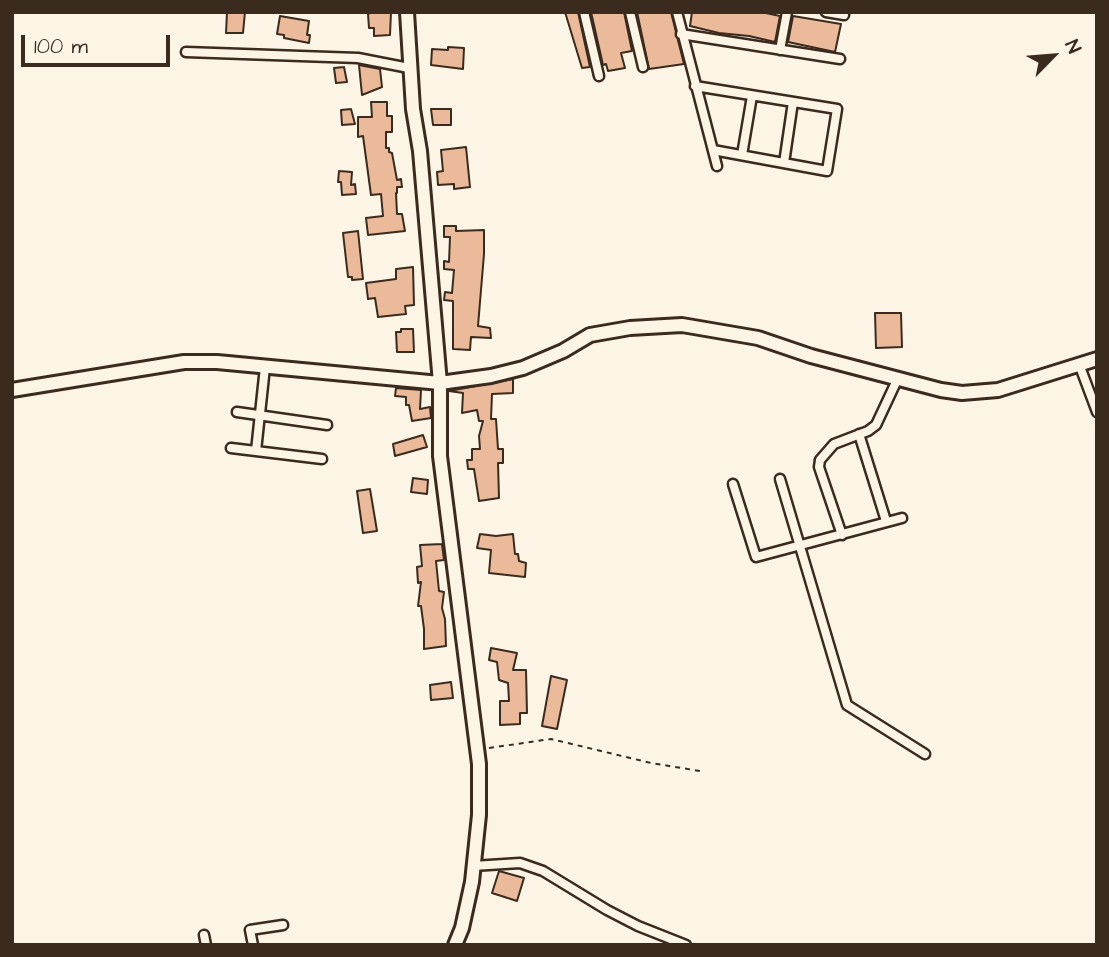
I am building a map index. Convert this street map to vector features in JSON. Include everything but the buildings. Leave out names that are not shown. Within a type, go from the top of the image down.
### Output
[{"type":"street","points":[[407,12],[413,109],[420,151],[440,383],[440,456],[477,750],[479,816],[468,903],[455,945]]},
{"type":"street","points":[[584,12],[599,76]]},
{"type":"street","points":[[631,12],[643,68]]},
{"type":"street","points":[[677,12],[717,166]]},
{"type":"street","points":[[780,50],[787,12]]},
{"type":"street","points":[[826,12],[844,15]]},
{"type":"street","points":[[681,34],[840,59]]},
{"type":"street","points":[[186,52],[358,58],[410,68]]},
{"type":"street","points":[[695,86],[837,109],[827,171],[713,150]]},
{"type":"street","points":[[742,155],[752,96]]},
{"type":"street","points":[[784,163],[793,102]]},
{"type":"street","points":[[12,390],[184,362],[217,362],[440,383],[491,376],[523,368],[563,351],[590,335],[630,328],[682,325],[758,338],[811,356],[941,390],[975,393],[998,390],[1097,359]]},
{"type":"street","points":[[1079,364],[1097,412]]},
{"type":"street","points":[[256,451],[265,367]]},
{"type":"street","points":[[842,535],[819,467],[820,460],[834,444],[876,425],[898,378]]},
{"type":"street","points":[[237,412],[327,425]]},
{"type":"street","points":[[859,434],[886,522]]},
{"type":"street","points":[[231,448],[322,459]]},
{"type":"street","points":[[780,479],[847,705],[925,754]]},
{"type":"street","points":[[733,484],[756,557],[902,518]]},
{"type":"street","points":[[473,866],[520,863],[543,871],[607,910],[686,945]]},
{"type":"street","points":[[253,945],[250,930],[283,925]]},
{"type":"street","points":[[204,935],[206,945]]},
{"type":"path","points":[[477,750],[551,739],[651,763],[700,771]]}]
